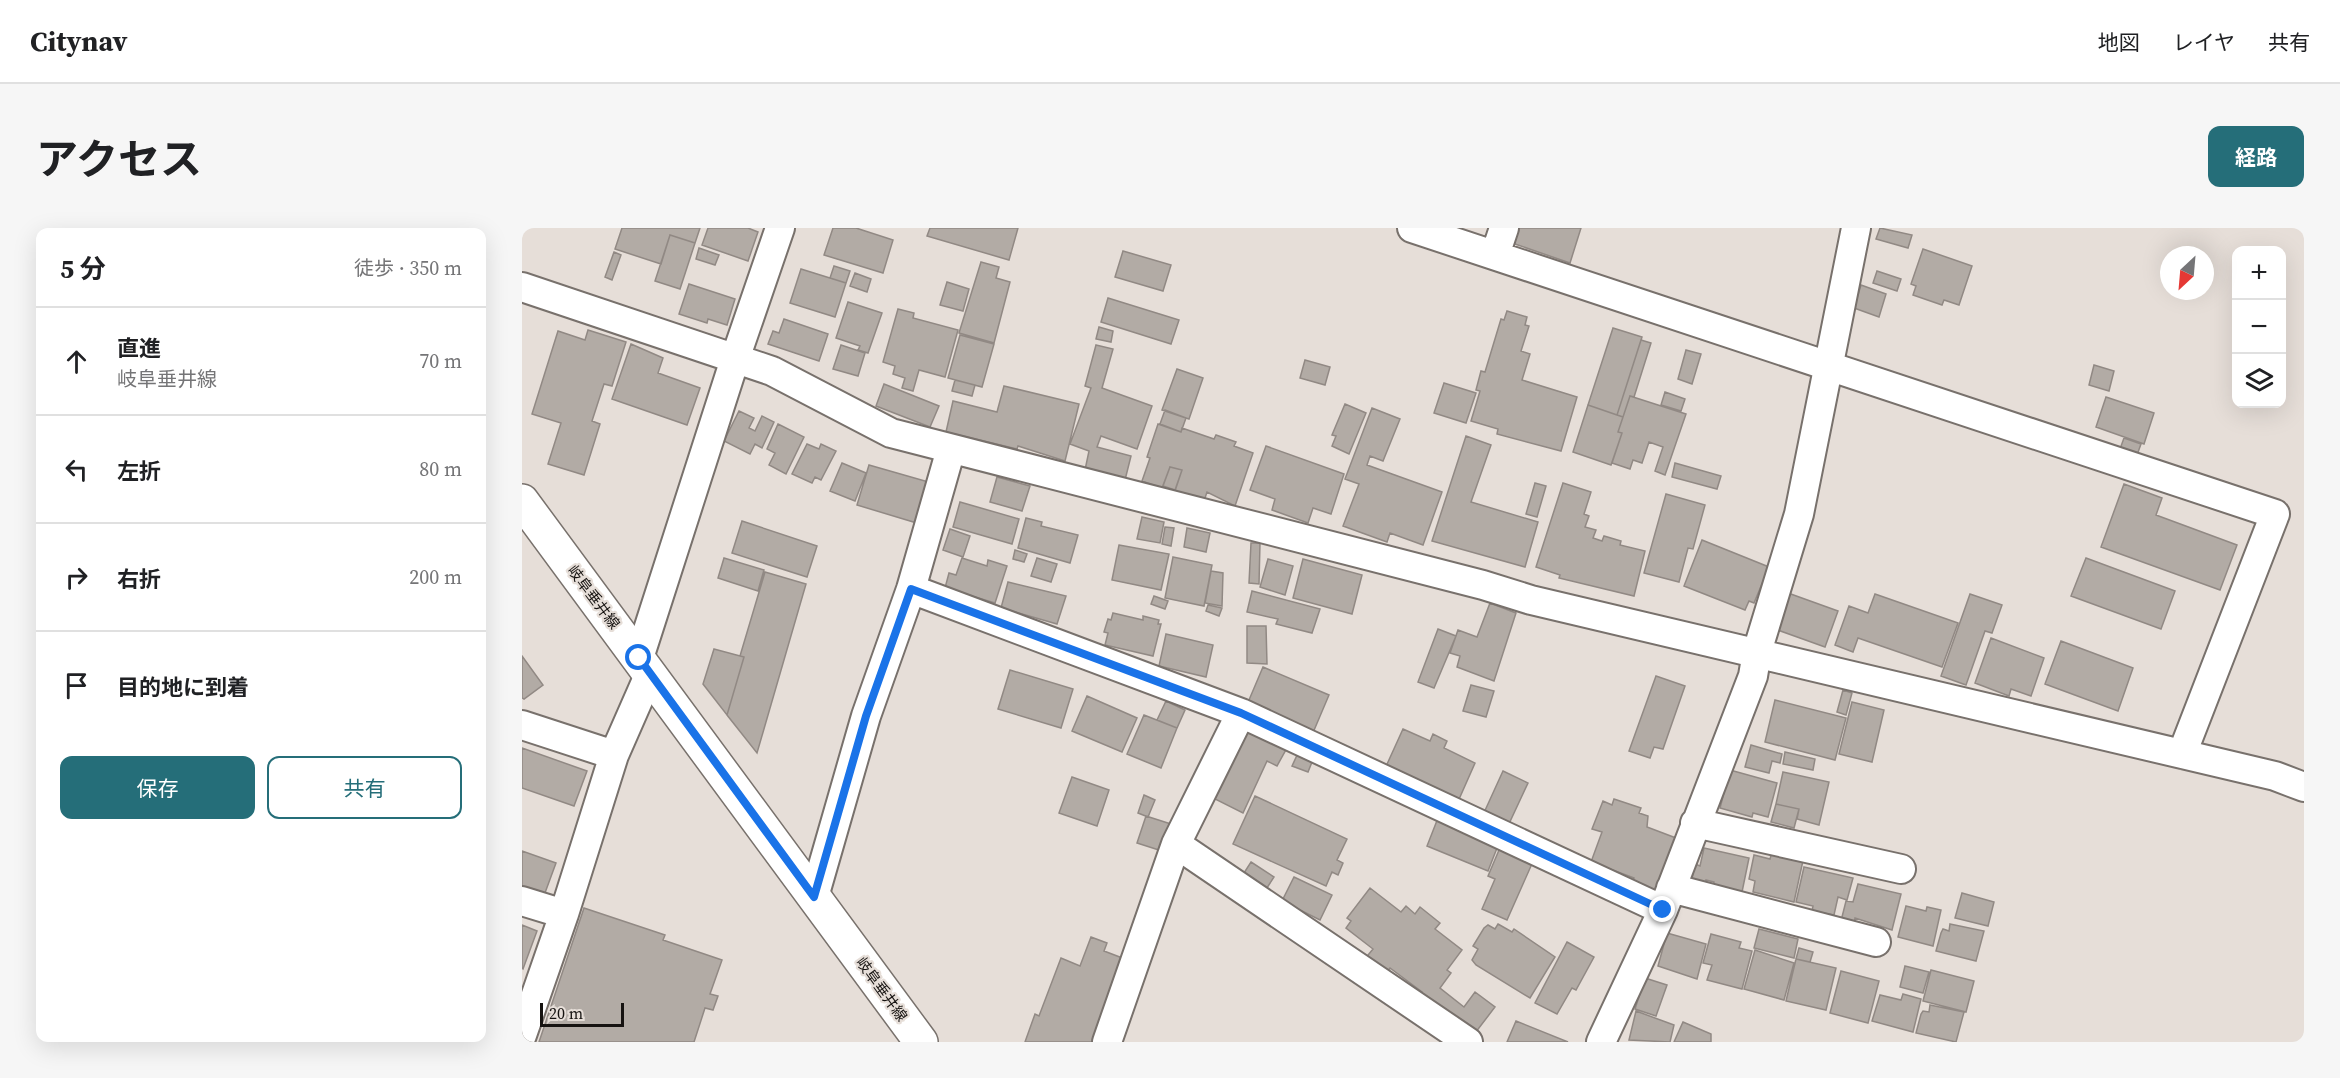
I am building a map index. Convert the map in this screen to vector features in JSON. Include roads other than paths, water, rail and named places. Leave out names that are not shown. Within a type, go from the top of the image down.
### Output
[{"type":"main road","name":"岐阜垂井線","points":[[522,501],[921,1042]]},
{"type":"street","points":[[522,1035],[529,993],[564,914],[614,754],[645,665],[735,359],[780,228]]},
{"type":"street","points":[[1412,228],[1827,368],[2275,514],[2182,754]]},
{"type":"street","points":[[1494,255],[1504,228]]},
{"type":"street","points":[[1601,1042],[1667,899],[1753,676],[1757,652],[1799,514],[1856,228]]},
{"type":"street","points":[[522,287],[771,371],[891,433],[1483,585],[1531,600],[2275,776],[2304,787]]},
{"type":"street","points":[[814,897],[866,716],[911,589],[951,449]]},
{"type":"street","points":[[911,589],[1241,713],[1667,899],[1876,942]]},
{"type":"street","points":[[1107,1042],[1176,844],[1241,713]]},
{"type":"street","points":[[522,725],[614,754]]},
{"type":"street","points":[[1695,823],[1901,869]]},
{"type":"street","points":[[1176,844],[1468,1042]]},
{"type":"street","points":[[522,900],[564,914]]}]
